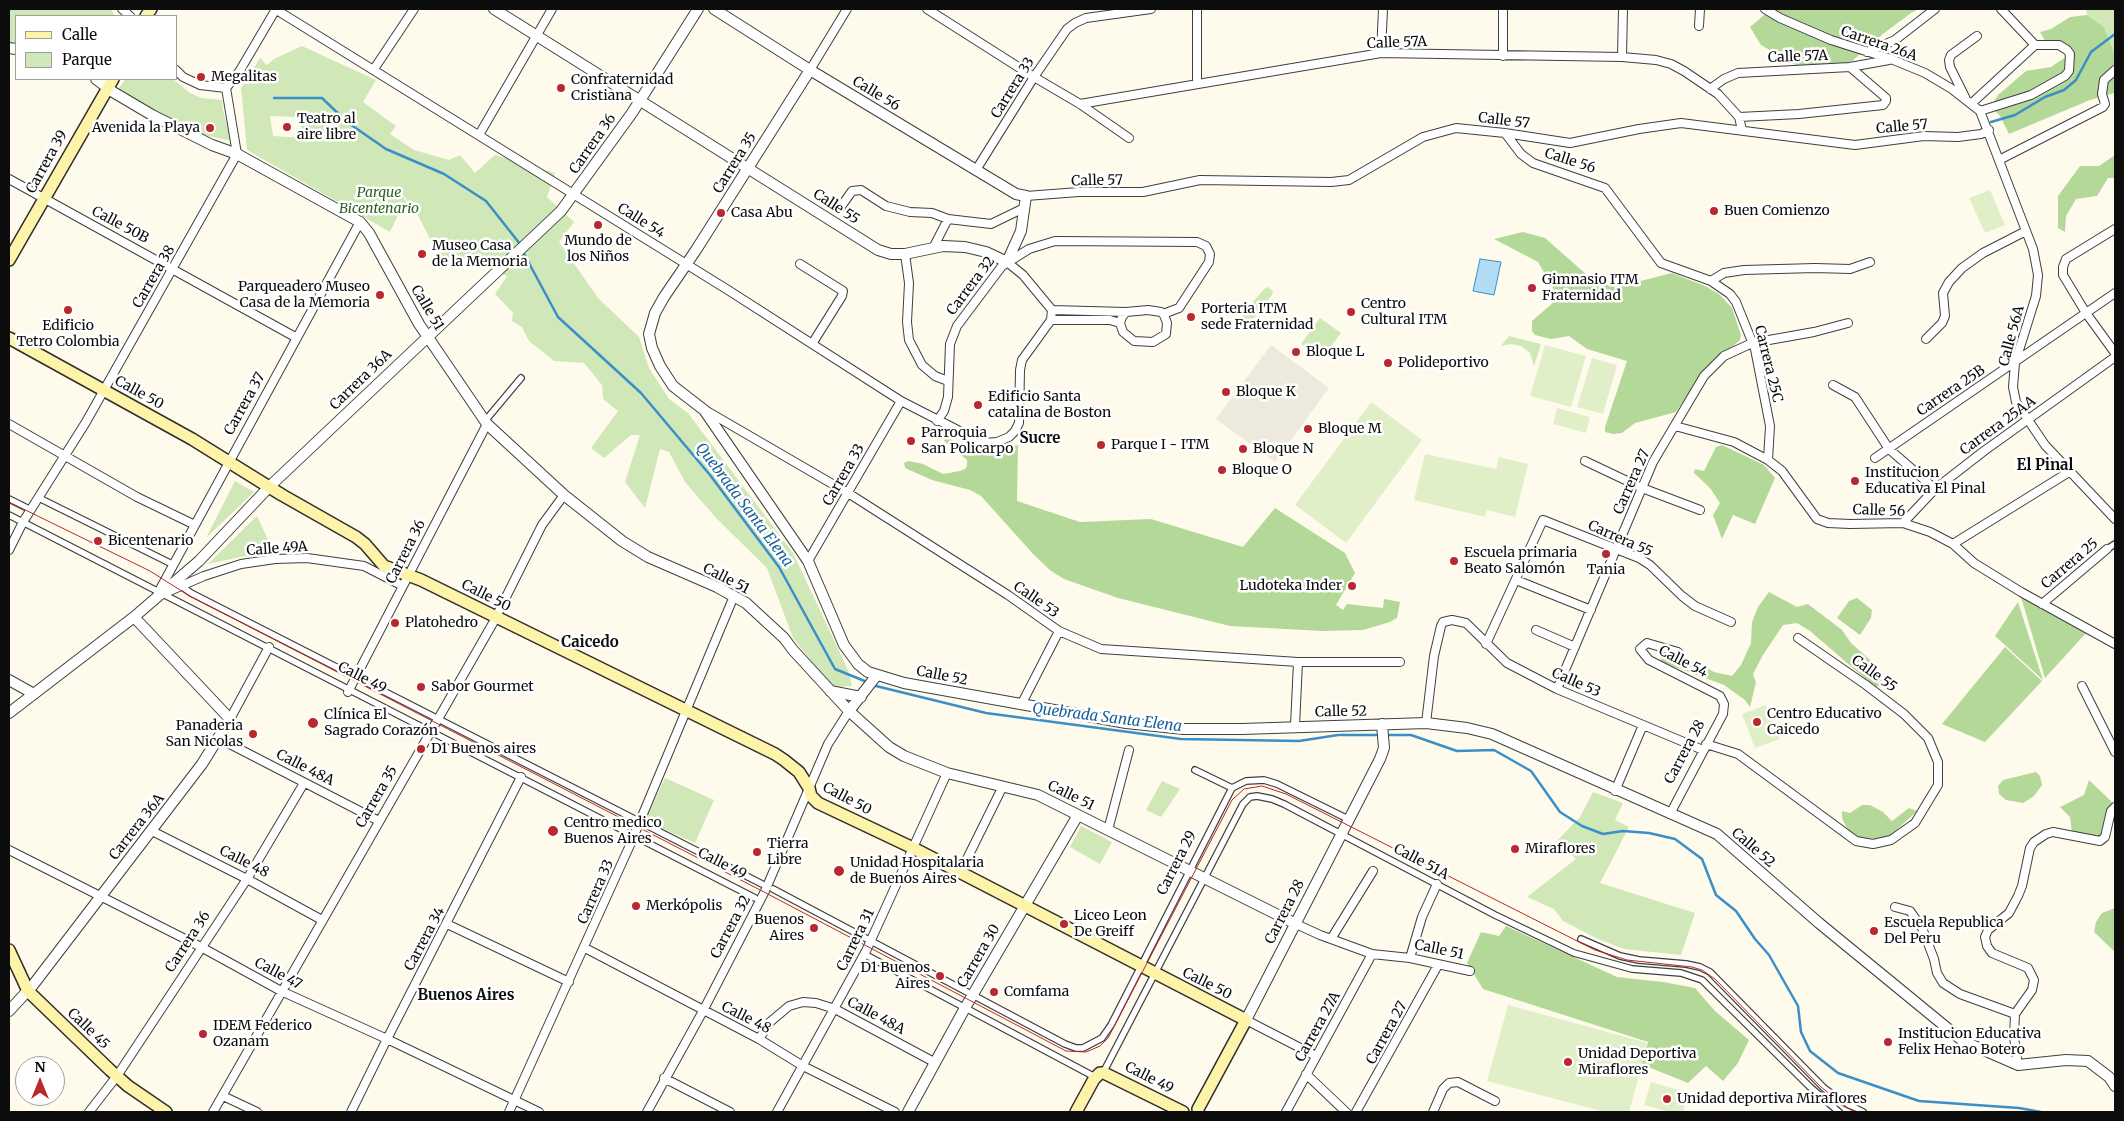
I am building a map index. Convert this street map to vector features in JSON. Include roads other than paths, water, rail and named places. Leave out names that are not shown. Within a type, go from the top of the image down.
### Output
[{"type":"main road","name":"Carrera 39","points":[[9,260],[110,83]]},
{"type":"main road","name":"Calle 50","points":[[9,338],[192,439],[365,544],[389,569],[421,580],[784,760],[798,772],[809,788],[810,796],[818,803],[913,848],[1246,1020]]},
{"type":"main road","name":"Calle 45","points":[[9,950],[28,991],[116,1076],[166,1112]]},
{"type":"main road","name":"Carrera 28","points":[[1197,1111],[1246,1020]]},
{"type":"main road","name":"Calle 49","points":[[1099,1075],[1108,1074],[1182,1112]]},
{"type":"main road","points":[[1076,1112],[1099,1075]]},
{"type":"street","points":[[237,154],[226,88],[239,72],[276,9]]},
{"type":"street","name":"Calle 54","points":[[276,9],[687,264],[901,401],[936,421],[983,443],[997,442],[1015,432],[1019,423],[1020,370],[1022,360],[1051,320]]},
{"type":"street","points":[[374,70],[414,9]]},
{"type":"street","name":"Calle 55","points":[[494,9],[878,250],[891,254],[905,254],[943,246],[965,247],[986,252],[1007,262]]},
{"type":"street","points":[[479,135],[552,9]]},
{"type":"street","name":"Carrera 36","points":[[575,194],[640,100],[698,9]]},
{"type":"street","name":"Calle 56","points":[[714,9],[810,70],[1016,194],[1026,196]]},
{"type":"street","name":"Carrera 35","points":[[649,334],[655,313],[847,9]]},
{"type":"street","points":[[927,9],[1080,104],[1129,138]]},
{"type":"street","name":"Carrera 33","points":[[976,170],[1034,77],[1067,29],[1086,18],[1151,9]]},
{"type":"street","points":[[1197,9],[1197,83]]},
{"type":"street","points":[[1382,53],[1383,9]]},
{"type":"street","points":[[1503,9],[1503,56]]},
{"type":"street","points":[[1622,57],[1623,9]]},
{"type":"street","points":[[1699,26],[1700,9]]},
{"type":"street","name":"Carrera 26A","points":[[1765,9],[1780,18],[1831,40],[1891,59],[1925,73],[1969,101],[1980,111],[1989,130]]},
{"type":"street","points":[[1867,52],[1895,40],[1935,9]]},
{"type":"street","points":[[2001,9],[2035,45]]},
{"type":"street","points":[[1977,36],[1951,55],[1949,60],[1950,67],[1969,101],[2035,45],[2059,45],[2070,54],[2069,71],[2065,76],[2031,95],[1980,111]]},
{"type":"street","name":"Calle 57A","points":[[1080,104],[1382,53],[1622,57],[1656,60],[1671,64],[1718,94],[1739,116]]},
{"type":"street","name":"Calle 57A","points":[[1710,89],[1730,76],[1748,71],[1850,67],[1891,59]]},
{"type":"street","name":"Calle 57","points":[[1739,116],[1799,114],[1884,105],[1886,101],[1882,95],[1850,67]]},
{"type":"street","points":[[2000,160],[2103,107],[2105,104],[2102,94],[2104,80],[2115,70]]},
{"type":"street","points":[[178,72],[200,86],[226,88]]},
{"type":"street","name":"Calle 51","points":[[110,83],[152,115],[212,145],[237,154],[360,222],[369,233],[427,336],[486,422],[564,495],[622,541],[648,557],[717,587],[746,603],[784,638],[849,711],[889,747],[904,756],[947,773],[1038,795],[1296,924],[1331,939],[1372,954],[1410,958],[1470,971]]},
{"type":"street","points":[[1739,116],[1742,130]]},
{"type":"street","name":"Calle 57","points":[[1026,196],[1079,192],[1144,192],[1200,180],[1331,182],[1349,180],[1423,136],[1456,128],[1570,143],[1639,129],[1681,123],[1855,144],[1924,136],[1958,137],[1981,134],[1989,130]]},
{"type":"street","name":"Calle 56A","points":[[1989,130],[2033,248],[2038,275],[2036,296],[2015,363],[2013,387],[2016,402],[2045,445],[2115,519]]},
{"type":"street","name":"Calle 56","points":[[1505,133],[1521,154],[1533,163],[1605,188],[1661,263]]},
{"type":"street","name":"Carrera 38","points":[[9,550],[23,522],[104,390],[237,154]]},
{"type":"street","name":"Calle 50B","points":[[9,179],[297,338]]},
{"type":"street","points":[[840,208],[852,191],[861,190],[886,206],[910,212],[932,213],[948,219],[991,224],[1024,208]]},
{"type":"street","name":"Carrera 36A","points":[[162,593],[199,561],[269,487],[561,210],[575,194]]},
{"type":"street","name":"Carrera 32","points":[[936,421],[944,411],[948,398],[950,344],[957,326],[1007,262],[1021,231],[1026,196]]},
{"type":"street","points":[[933,248],[948,219]]},
{"type":"street","name":"Carrera 37","points":[[9,713],[134,617],[162,593],[195,525],[360,222]]},
{"type":"street","points":[[2115,229],[2066,259],[2063,267],[2063,275],[2086,313],[2115,353]]},
{"type":"street","points":[[1926,339],[1942,323],[1944,316],[1943,293],[1949,282],[1962,268],[1983,253],[2026,231]]},
{"type":"street","points":[[1052,310],[1126,312],[1148,310],[1163,314],[1179,308],[1209,262],[1210,254],[1206,246],[1197,242],[1055,241],[1029,249],[1007,262],[1023,276],[1052,310],[1051,320],[1110,320],[1120,323]]},
{"type":"street","points":[[905,254],[909,283],[907,296],[909,340],[922,365],[935,376],[948,381]]},
{"type":"street","points":[[1711,281],[1724,273],[1744,270],[1850,269],[1870,262]]},
{"type":"street","name":"Carrera 25C","points":[[1661,263],[1711,281],[1730,294],[1736,302],[1752,342],[1770,426],[1768,460]]},
{"type":"street","points":[[800,264],[843,291],[812,344]]},
{"type":"street","name":"Carrera 25B","points":[[1875,458],[2115,293]]},
{"type":"street","points":[[1126,312],[1120,323],[1124,332],[1134,341],[1153,342],[1166,334],[1167,324],[1163,314]]},
{"type":"street","name":"Carrera 27","points":[[1557,689],[1653,462],[1704,376],[1724,356],[1752,342],[1814,332],[1848,324]]},
{"type":"street","name":"Calle 52","points":[[649,334],[652,348],[660,366],[673,386],[704,410],[808,561],[849,655],[875,678],[1126,723],[1184,729],[1242,729],[1295,726],[1383,727],[1426,723],[1468,728],[1492,734],[1615,791],[1717,834],[1819,923],[1963,1041],[2018,1065],[2088,1061],[2113,1079]]},
{"type":"street","name":"Carrera 25AA","points":[[1903,522],[1935,489],[2115,357]]},
{"type":"street","points":[[486,422],[521,378]]},
{"type":"street","points":[[1833,385],[1855,397],[1889,449],[1935,489]]},
{"type":"street","name":"Carrera 33","points":[[808,561],[901,401]]},
{"type":"street","name":"Calle 53","points":[[704,410],[848,493],[1008,595],[1059,631],[1101,649],[1298,662],[1400,662]]},
{"type":"street","name":"Carrera 36","points":[[349,691],[486,422]]},
{"type":"street","points":[[9,424],[137,497],[195,525]]},
{"type":"street","name":"Calle 56","points":[[1675,426],[1734,442],[1768,460],[1782,471],[1817,519],[1850,524],[1903,522],[1930,532],[1953,544],[1974,563],[2042,604],[2115,644]]},
{"type":"street","points":[[1585,461],[1642,488],[1700,510]]},
{"type":"street","points":[[1953,544],[2069,472]]},
{"type":"street","name":"Carrera 35","points":[[213,1112],[496,618],[525,555],[542,525],[564,495]]},
{"type":"street","points":[[39,498],[174,565]]},
{"type":"street","points":[[9,499],[31,510]]},
{"type":"street","name":"Calle 49","points":[[9,515],[755,898]]},
{"type":"street","name":"Carrera 55","points":[[1516,580],[1543,520],[1616,548],[1650,564],[1682,596],[1695,606],[1731,622]]},
{"type":"street","name":"Carrera 25","points":[[2042,604],[2115,544]]},
{"type":"street","name":"Calle 49A","points":[[162,593],[225,568],[274,559],[307,558],[364,566],[403,586]]},
{"type":"street","points":[[364,566],[378,559]]},
{"type":"street","points":[[1486,644],[1516,580],[1590,610]]},
{"type":"street","name":"Calle 49","points":[[181,586],[191,593],[762,884]]},
{"type":"street","name":"Carrera 33","points":[[510,1112],[640,823],[734,596]]},
{"type":"street","points":[[134,617],[230,719]]},
{"type":"street","name":"Calle 53","points":[[1426,723],[1434,656],[1440,626],[1443,622],[1452,620],[1466,623],[1507,663],[1557,689],[1643,725],[1704,747],[1738,754],[1856,840],[1873,844],[1891,840]]},
{"type":"street","points":[[1536,630],[1575,647]]},
{"type":"street","points":[[1021,705],[1059,631]]},
{"type":"street","name":"Calle 55","points":[[1798,638],[1904,714],[1928,738],[1938,762],[1938,785],[1915,823],[1891,840]]},
{"type":"street","name":"Calle 54","points":[[1678,652],[1647,643],[1640,649],[1649,660],[1720,696],[1724,704]]},
{"type":"street","name":"Carrera 36A","points":[[9,1011],[28,991],[202,764],[230,719],[269,647]]},
{"type":"street","points":[[1295,726],[1298,662]]},
{"type":"street","name":"Carrera 32","points":[[646,1112],[765,891],[828,744],[849,711],[875,678]]},
{"type":"street","points":[[9,680],[34,694]]},
{"type":"street","points":[[2082,686],[2115,752]]},
{"type":"street","points":[[830,691],[861,696]]},
{"type":"street","name":"Carrera 28","points":[[1670,814],[1723,714],[1724,704]]},
{"type":"street","points":[[1615,791],[1643,725]]},
{"type":"street","name":"Carrera 28","points":[[1246,1020],[1380,759],[1383,727]]},
{"type":"street","name":"Calle 48A","points":[[218,738],[379,821]]},
{"type":"street","points":[[1108,830],[1129,750]]},
{"type":"street","points":[[1195,770],[1232,788],[1254,779],[1278,784],[1348,819]]},
{"type":"street","name":"Carrera 31","points":[[777,1112],[864,954],[947,773]]},
{"type":"street","name":"Carrera 34","points":[[351,1112],[386,1039],[447,924],[521,777]]},
{"type":"street","name":"Carrera 36","points":[[89,1112],[116,1076],[247,879],[304,783]]},
{"type":"street","points":[[960,873],[1003,786]]},
{"type":"street","name":"Carrera 29","points":[[973,995],[1076,1048],[1089,1046],[1105,1035],[1232,788]]},
{"type":"street","name":"Calle 51A","points":[[1204,878],[1242,804],[1250,797],[1272,798],[1574,953],[1632,969],[1682,973],[1702,980],[1839,1112]]},
{"type":"street","points":[[2018,1065],[2014,1037],[2015,1014],[2032,990],[2034,980],[2028,968],[1992,954],[1987,946],[1985,937],[1988,930],[2009,913],[2018,896],[2030,848],[2034,842],[2053,832],[2100,841],[2106,837],[2110,816],[2115,807]]},
{"type":"street","name":"Carrera 30","points":[[908,1112],[934,1062],[1078,815]]},
{"type":"street","name":"Calle 48","points":[[152,831],[247,879],[322,920]]},
{"type":"street","name":"Calle 47","points":[[9,850],[201,947],[281,991],[539,1112]]},
{"type":"street","points":[[1331,939],[1373,871]]},
{"type":"street","points":[[1099,1075],[1204,878]]},
{"type":"street","points":[[1410,958],[1422,917],[1437,884]]},
{"type":"street","points":[[773,889],[871,939],[973,995]]},
{"type":"street","points":[[1896,907],[1910,911],[1922,928],[1934,959],[1937,974],[1943,983],[1960,994],[2015,1014]]},
{"type":"street","points":[[447,924],[568,982]]},
{"type":"street","points":[[1581,939],[1620,956],[1638,960],[1686,964],[1710,972],[1824,1088],[1843,1102],[1863,1112]]},
{"type":"street","name":"Calle 48","points":[[585,948],[702,1011],[759,1039],[803,1066],[895,1112]]},
{"type":"street","name":"Calle 49","points":[[864,954],[965,1008],[1099,1075]]},
{"type":"street","name":"Carrera 27A","points":[[1286,1112],[1372,954]]},
{"type":"street","name":"Carrera 27","points":[[1356,1112],[1438,965]]},
{"type":"street","name":"Calle 48A","points":[[759,1039],[770,1022],[789,1006],[803,1002],[816,1003],[835,1009],[934,1062]]},
{"type":"street","name":"Calle 50","points":[[1246,1020],[1316,1056]]},
{"type":"street","points":[[1306,1074],[1346,1112]]},
{"type":"street","points":[[664,1078],[730,1112]]},
{"type":"street","points":[[1433,1112],[1443,1089],[1449,1083],[1458,1082],[1495,1101]]},
{"type":"street","points":[[223,1096],[257,1112]]},
{"type":"water","points":[[1480,259],[1501,262],[1494,295],[1473,291]]},
{"type":"waterway","points":[[1991,122],[2015,115],[2045,97],[2064,90],[2076,80],[2091,52],[2115,34]]},
{"type":"waterway","name":"Quebrada Santa Elena","points":[[274,98],[322,98],[347,122],[386,149],[444,174],[486,201],[520,244]]},
{"type":"waterway","name":"Quebrada Santa Elena","points":[[523,252],[558,317],[641,393],[710,475],[779,567],[835,669],[867,682]]},
{"type":"waterway","name":"Quebrada Santa Elena","points":[[872,685],[986,713],[1181,739],[1299,741],[1338,735],[1381,735]]},
{"type":"waterway","name":"Quebrada Santa Elena","points":[[1386,735],[1411,735],[1457,751],[1494,750],[1531,771],[1560,812],[1582,826],[1603,834],[1623,831],[1649,833],[1675,839],[1702,859],[1716,895],[1736,911],[1755,939],[1769,955],[1798,1006],[1801,1032],[1810,1051],[1838,1073],[1919,1101],[2019,1108],[2041,1112]]},
{"type":"tram line","points":[[9,502],[150,571],[188,595],[764,892],[1066,1051],[1086,1052],[1100,1046],[1108,1038],[1232,800],[1244,789],[1262,786],[1286,794],[1595,950],[1627,960],[1692,967],[1702,970],[1715,979],[1821,1087],[1848,1108],[1858,1112]]},
{"type":"place","name":"Megalitas","points":[[201,77]]},
{"type":"place","name":"Confraternidad Cristiana","points":[[561,88]]},
{"type":"place","name":"Teatro al aire libre","points":[[287,127]]},
{"type":"place","name":"Avenida la Playa","points":[[210,128]]},
{"type":"place","name":"Buen Comienzo","points":[[1714,211]]},
{"type":"place","name":"Casa Abu","points":[[721,213]]},
{"type":"place","name":"Mundo de los Niños","points":[[598,225]]},
{"type":"place","name":"Museo Casa de la Memoria","points":[[422,254]]},
{"type":"place","name":"Gimnasio ITM Fraternidad","points":[[1532,288]]},
{"type":"place","name":"Parqueadero Museo Casa de la Memoria","points":[[380,295]]},
{"type":"place","name":"Edificio Tetro Colombia","points":[[68,310]]},
{"type":"place","name":"Centro Cultural ITM","points":[[1351,312]]},
{"type":"place","name":"Porteria ITM sede Fraternidad","points":[[1191,317]]},
{"type":"place","name":"Bloque L","points":[[1296,352]]},
{"type":"place","name":"Polideportivo","points":[[1388,363]]},
{"type":"place","name":"Bloque K","points":[[1226,392]]},
{"type":"place","name":"Edificio Santa catalina de Boston","points":[[978,405]]},
{"type":"place","name":"Bloque M","points":[[1308,429]]},
{"type":"place","name":"Parroquia San Policarpo","points":[[911,441]]},
{"type":"place","name":"Parque I - ITM","points":[[1101,445]]},
{"type":"place","name":"Bloque N","points":[[1243,449]]},
{"type":"place","name":"Bloque O","points":[[1222,470]]},
{"type":"place","name":"Institucion Educativa El Pinal","points":[[1855,481]]},
{"type":"place","name":"Bicentenario","points":[[98,541]]},
{"type":"place","name":"Tania","points":[[1606,554]]},
{"type":"place","name":"Escuela primaria Beato Salomón","points":[[1454,561]]},
{"type":"place","name":"Ludoteka Inder","points":[[1352,586]]},
{"type":"place","name":"Platohedro","points":[[395,623]]},
{"type":"place","name":"Sabor Gourmet","points":[[421,687]]},
{"type":"place","name":"Centro Educativo Caicedo","points":[[1757,722]]},
{"type":"place","name":"Clínica El Sagrado Corazón","points":[[313,723]]},
{"type":"place","name":"Panaderia San Nicolas","points":[[253,734]]},
{"type":"place","name":"D1 Buenos aires","points":[[421,749]]},
{"type":"place","name":"Centro medico Buenos Aires","points":[[553,831]]},
{"type":"place","name":"Miraflores","points":[[1515,849]]},
{"type":"place","name":"Tierra Libre","points":[[757,852]]},
{"type":"place","name":"Unidad Hospitalaria de Buenos Aires","points":[[839,871]]},
{"type":"place","name":"Merkópolis","points":[[636,906]]},
{"type":"place","name":"Liceo Leon De Greiff","points":[[1064,924]]},
{"type":"place","name":"Buenos Aires","points":[[814,928]]},
{"type":"place","name":"Escuela Republica Del Peru","points":[[1874,931]]},
{"type":"place","name":"D1 Buenos Aires","points":[[940,976]]},
{"type":"place","name":"Comfama","points":[[994,992]]},
{"type":"place","name":"IDEM Federico Ozanam","points":[[203,1034]]},
{"type":"place","name":"Institucion Educativa Felix Henao Botero","points":[[1888,1042]]},
{"type":"place","name":"Unidad Deportiva Miraflores","points":[[1568,1062]]},
{"type":"place","name":"Unidad deportiva Miraflores","points":[[1667,1099]]},
{"type":"district","name":"Sucre","points":[[1040,439]]},
{"type":"district","name":"El Pinal","points":[[2045,466]]},
{"type":"district","name":"Caicedo","points":[[590,643]]},
{"type":"district","name":"Buenos Aires","points":[[466,996]]},
{"type":"park label","name":"Parque Bicentenario","points":[[379,202]]}]
